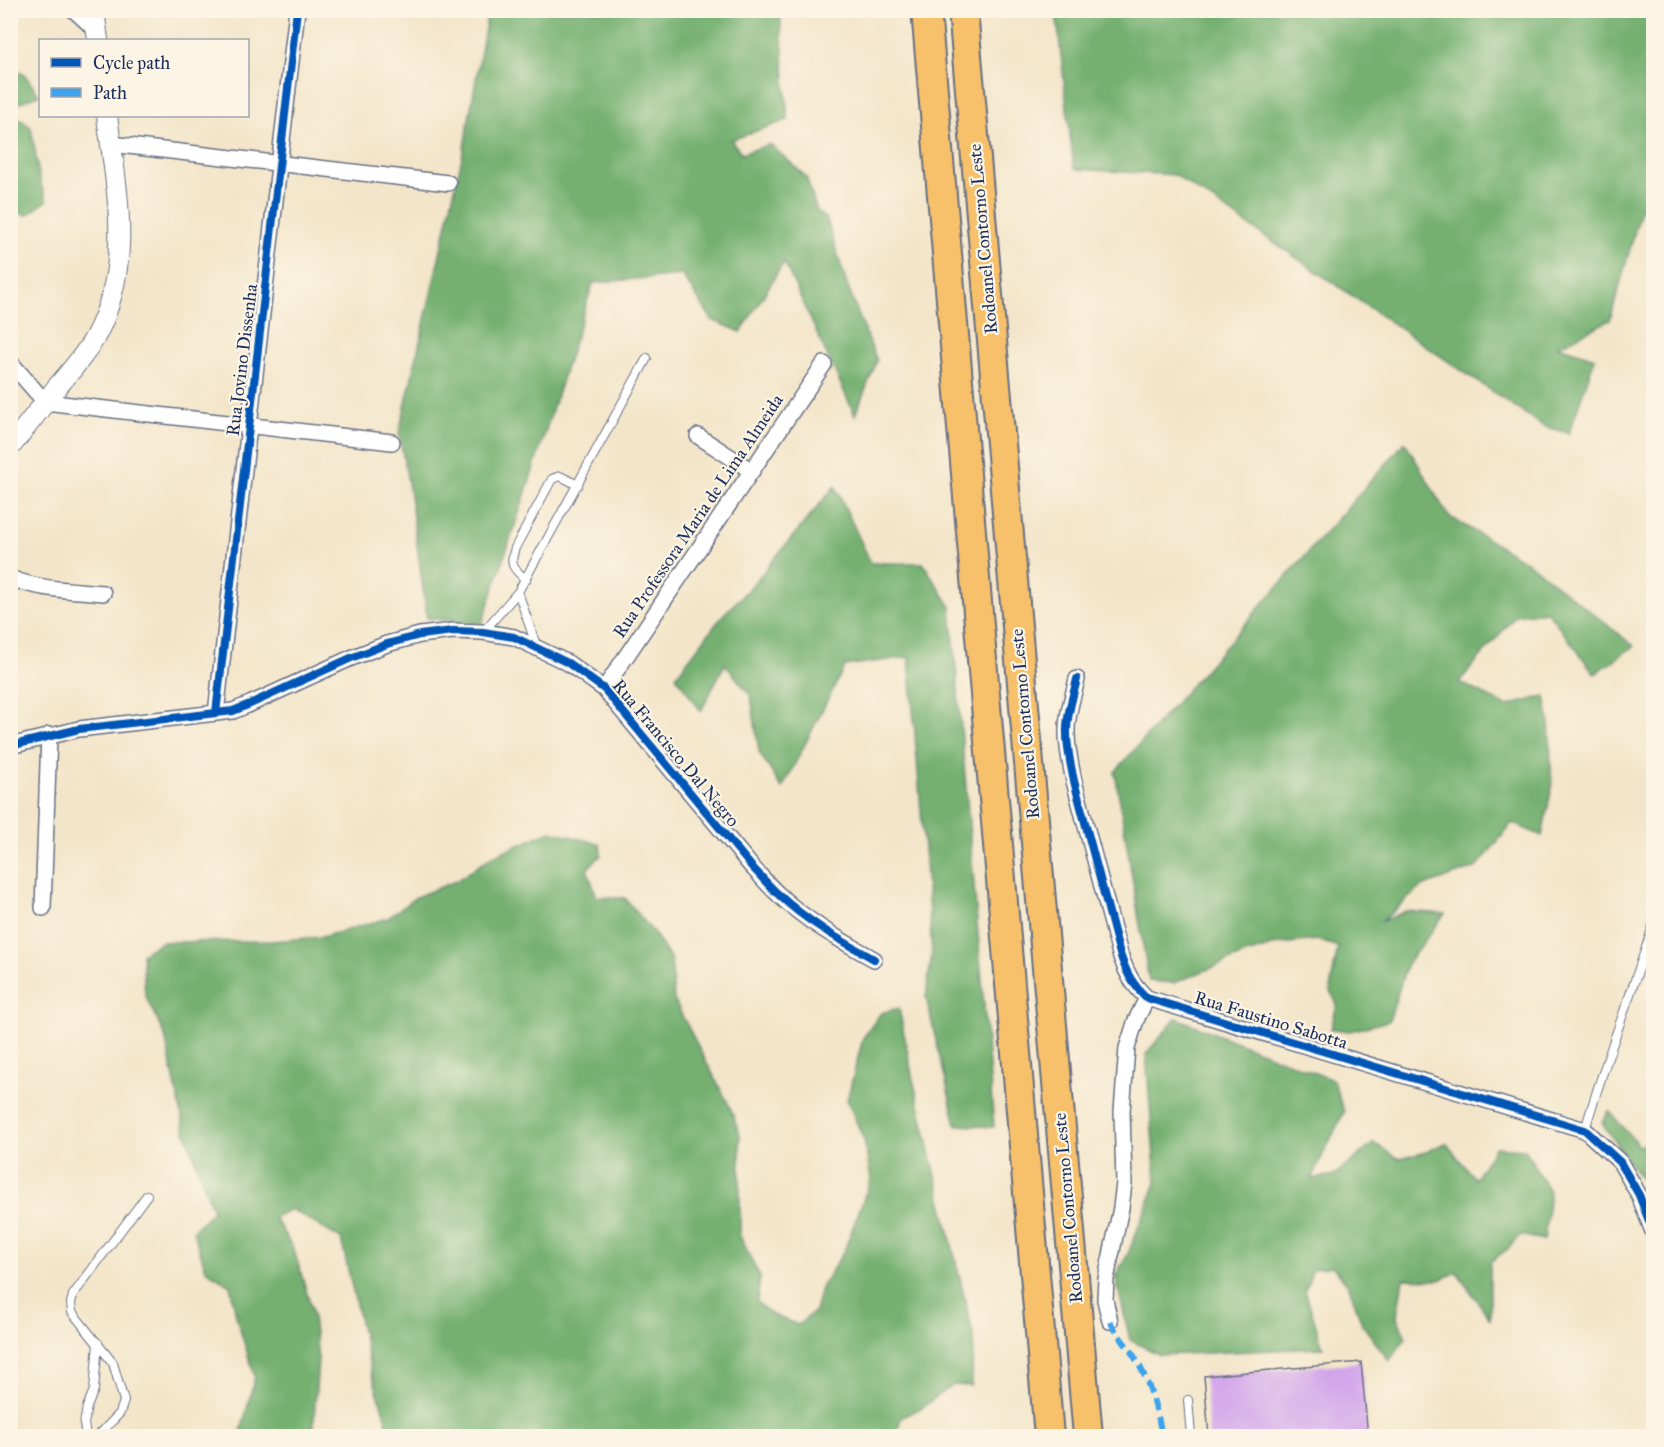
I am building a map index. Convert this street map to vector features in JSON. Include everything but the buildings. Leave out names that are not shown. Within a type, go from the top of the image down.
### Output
[{"type":"highway","name":"Rodoanel Contorno Leste","points":[[926,10],[1049,1437]]},
{"type":"highway","name":"Rodoanel Contorno Leste","points":[[963,10],[1088,1437]]},
{"type":"street","points":[[74,10],[97,36]]},
{"type":"street","points":[[94,10],[97,36]]},
{"type":"street","name":"Rua Jovino Dissenha","points":[[216,713],[297,10]]},
{"type":"street","points":[[10,447],[93,340],[104,318],[114,287],[120,252],[120,226],[107,117]]},
{"type":"street","points":[[111,144],[448,183]]},
{"type":"street","points":[[10,362],[45,402],[392,442]]},
{"type":"street","name":"Rua Professora Maria de Lima Almeida","points":[[604,689],[824,364]]},
{"type":"street","points":[[698,436],[752,471]]},
{"type":"street","points":[[10,578],[29,584],[104,593]]},
{"type":"street","name":"Rua Francisco Dal Negro","points":[[10,746],[79,729],[233,711],[351,658],[387,644],[420,635],[453,631],[483,632],[514,637],[568,663],[604,689],[745,859],[778,894],[831,935],[874,959]]},
{"type":"street","points":[[1077,679],[1066,732],[1074,781],[1119,954],[1134,986],[1147,998],[1136,1020],[1127,1048],[1122,1111],[1124,1183],[1106,1279],[1105,1300],[1110,1322]]},
{"type":"street","points":[[43,908],[49,735]]},
{"type":"street","name":"Rua Faustino Sabotta","points":[[1147,998],[1586,1130],[1620,1162],[1639,1195],[1653,1234]]},
{"type":"lane","points":[[483,632],[526,580],[647,357]]},
{"type":"lane","points":[[526,580],[514,569],[511,559],[552,479],[560,476],[578,485]]},
{"type":"lane","points":[[518,592],[537,648]]},
{"type":"lane","points":[[1586,1130],[1594,1099],[1653,923]]},
{"type":"lane","points":[[98,1437],[120,1413],[124,1401],[113,1363],[72,1312],[71,1303],[73,1294],[147,1195]]},
{"type":"lane","points":[[86,1437],[84,1424],[87,1407],[94,1390],[98,1343]]},
{"type":"lane","points":[[1188,1400],[1191,1437]]},
{"type":"green space","points":[[488,11],[780,11],[788,120],[731,140],[742,154],[770,144],[806,177],[817,211],[827,220],[848,288],[877,361],[855,415],[784,262],[741,332],[712,320],[682,275],[593,283],[482,624],[427,618],[399,433],[463,153]]},
{"type":"green space","points":[[1056,11],[1653,11],[1653,167],[1610,320],[1558,346],[1595,358],[1569,433],[1543,426],[1175,175],[1074,169]]},
{"type":"green space","points":[[10,67],[25,75],[39,95],[11,106]]},
{"type":"green space","points":[[10,113],[31,127],[40,181],[47,201],[27,215],[11,212]]},
{"type":"green space","points":[[1405,442],[1448,516],[1530,564],[1634,646],[1595,674],[1547,611],[1516,615],[1459,682],[1507,706],[1545,696],[1549,719],[1552,787],[1542,836],[1512,823],[1477,867],[1421,887],[1381,922],[1406,911],[1445,914],[1407,964],[1389,1021],[1350,1031],[1331,1029],[1337,1005],[1330,989],[1338,947],[1317,940],[1278,944],[1246,954],[1174,983],[1149,981],[1115,772]]},
{"type":"green space","points":[[835,486],[871,563],[923,563],[951,607],[994,1127],[956,1125],[926,997],[932,952],[909,657],[845,666],[782,789],[759,752],[751,696],[725,664],[701,711],[676,676],[723,615],[749,589]]},
{"type":"green space","points":[[551,831],[600,844],[601,855],[587,869],[597,897],[625,898],[654,933],[671,960],[674,1000],[730,1107],[740,1135],[740,1236],[760,1277],[757,1302],[772,1315],[798,1325],[815,1311],[821,1288],[844,1251],[871,1179],[864,1140],[847,1100],[863,1038],[881,1013],[899,1008],[912,1075],[974,1338],[971,1386],[952,1385],[923,1407],[901,1418],[896,1436],[391,1436],[372,1374],[341,1239],[291,1209],[274,1217],[294,1250],[312,1310],[318,1358],[313,1436],[241,1436],[255,1377],[237,1320],[230,1285],[206,1270],[193,1231],[213,1211],[185,1131],[165,1036],[145,995],[142,954],[161,942],[272,941],[322,937],[388,918],[416,897],[456,881],[493,856]]},
{"type":"green space","points":[[1176,1018],[1333,1080],[1344,1112],[1311,1179],[1335,1175],[1374,1143],[1399,1159],[1426,1152],[1446,1143],[1475,1179],[1495,1147],[1525,1149],[1550,1193],[1544,1240],[1520,1235],[1509,1248],[1490,1262],[1490,1319],[1457,1272],[1439,1280],[1403,1279],[1397,1317],[1406,1338],[1389,1361],[1362,1324],[1349,1286],[1332,1266],[1313,1269],[1305,1291],[1323,1348],[1160,1355],[1130,1340],[1115,1275],[1127,1256],[1156,1183],[1146,1054]]},
{"type":"green space","points":[[1609,1111],[1639,1146],[1653,1142],[1653,1197],[1602,1123]]},
{"type":"marked path","points":[[1110,1321],[1143,1372],[1155,1404],[1162,1436]]},
{"type":"cycle path","points":[[216,713],[297,10]]},
{"type":"cycle path","points":[[10,746],[79,729],[233,711],[351,658],[387,644],[420,635],[453,631],[483,632],[514,637],[568,663],[604,689],[771,888],[812,921],[874,959]]},
{"type":"cycle path","points":[[1077,679],[1067,727],[1068,752],[1074,781],[1120,954],[1130,978],[1147,998],[1585,1130],[1620,1162],[1639,1195],[1654,1234]]}]
